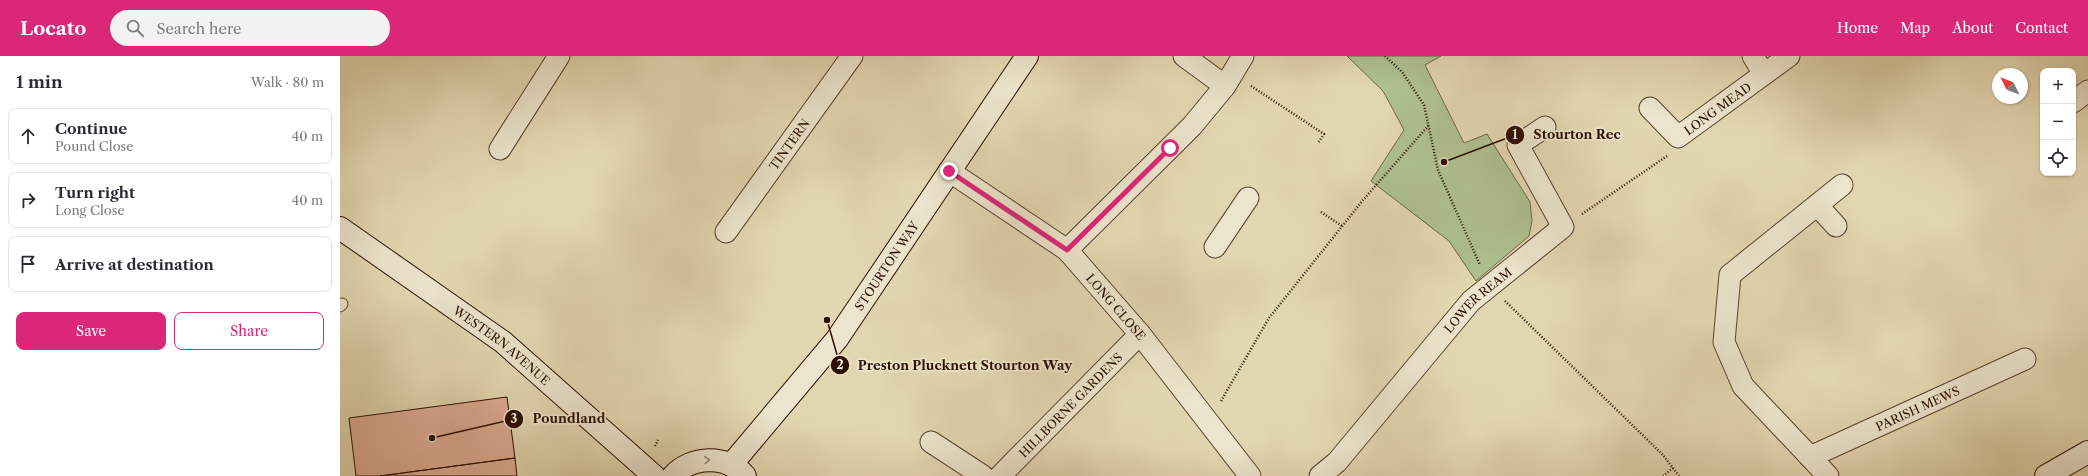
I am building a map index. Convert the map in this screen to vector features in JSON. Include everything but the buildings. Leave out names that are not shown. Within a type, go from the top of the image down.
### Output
[{"type":"street","name":"TINTERN","points":[[726,232],[852,56]]},
{"type":"street","name":"STOURTON WAY","points":[[738,470],[837,339],[1027,56]]},
{"type":"street","points":[[1184,56],[1228,80]]},
{"type":"street","points":[[1067,250],[1192,126],[1228,80],[1243,56]]},
{"type":"street","points":[[1753,56],[1764,74]]},
{"type":"street","name":"LONG MEAD","points":[[1650,108],[1678,143],[1764,74],[1789,56]]},
{"type":"street","points":[[500,149],[550,59]]},
{"type":"street","points":[[2076,100],[2088,92]]},
{"type":"street","points":[[1545,127],[1518,145],[1563,226]]},
{"type":"street","name":"LONG CLOSE","points":[[949,171],[1067,250],[1140,334],[1250,476]]},
{"type":"street","points":[[1828,476],[1743,386],[1724,342],[1730,275],[1842,185]]},
{"type":"street","points":[[1215,247],[1248,198]]},
{"type":"street","points":[[1817,205],[1836,226]]},
{"type":"street","name":"LOWER REAM","points":[[1320,476],[1337,462],[1471,301],[1563,226]]},
{"type":"street","name":"WESTERN AVENUE","points":[[340,228],[503,342],[654,476]]},
{"type":"street","name":"HILLBORNE GARDENS","points":[[1000,476],[1140,334]]},
{"type":"street","name":"PARISH MEWS","points":[[1810,457],[2025,359]]},
{"type":"street","points":[[931,442],[983,476]]},
{"type":"street","points":[[2046,476],[2088,452]]},
{"type":"street","points":[[673,476],[686,465],[701,460],[717,460],[738,470]]},
{"type":"path","points":[[1385,56],[1402,72],[1424,105],[1438,170],[1490,286],[1663,455],[1679,476]]},
{"type":"path","points":[[1228,80],[1324,134],[1318,143]]},
{"type":"path","points":[[1208,422],[1269,318],[1342,226],[1429,125]]},
{"type":"path","points":[[1563,226],[1678,143]]},
{"type":"path","points":[[1321,212],[1342,226]]},
{"type":"path","points":[[1663,476],[1673,468]]},
{"type":"green space","points":[[1347,56],[1441,56],[1425,65],[1464,143],[1487,134],[1530,202],[1532,221],[1529,236],[1476,281],[1449,241],[1371,181],[1404,130],[1383,91]]},
{"type":"place","name":"Stourton Rec","points":[[1444,162]]},
{"type":"place","name":"Preston Plucknett Stourton Way","points":[[827,320]]},
{"type":"place","name":"Poundland","points":[[432,438]]},
{"type":"route","points":[[949,171],[1067,250],[1170,148]]}]
